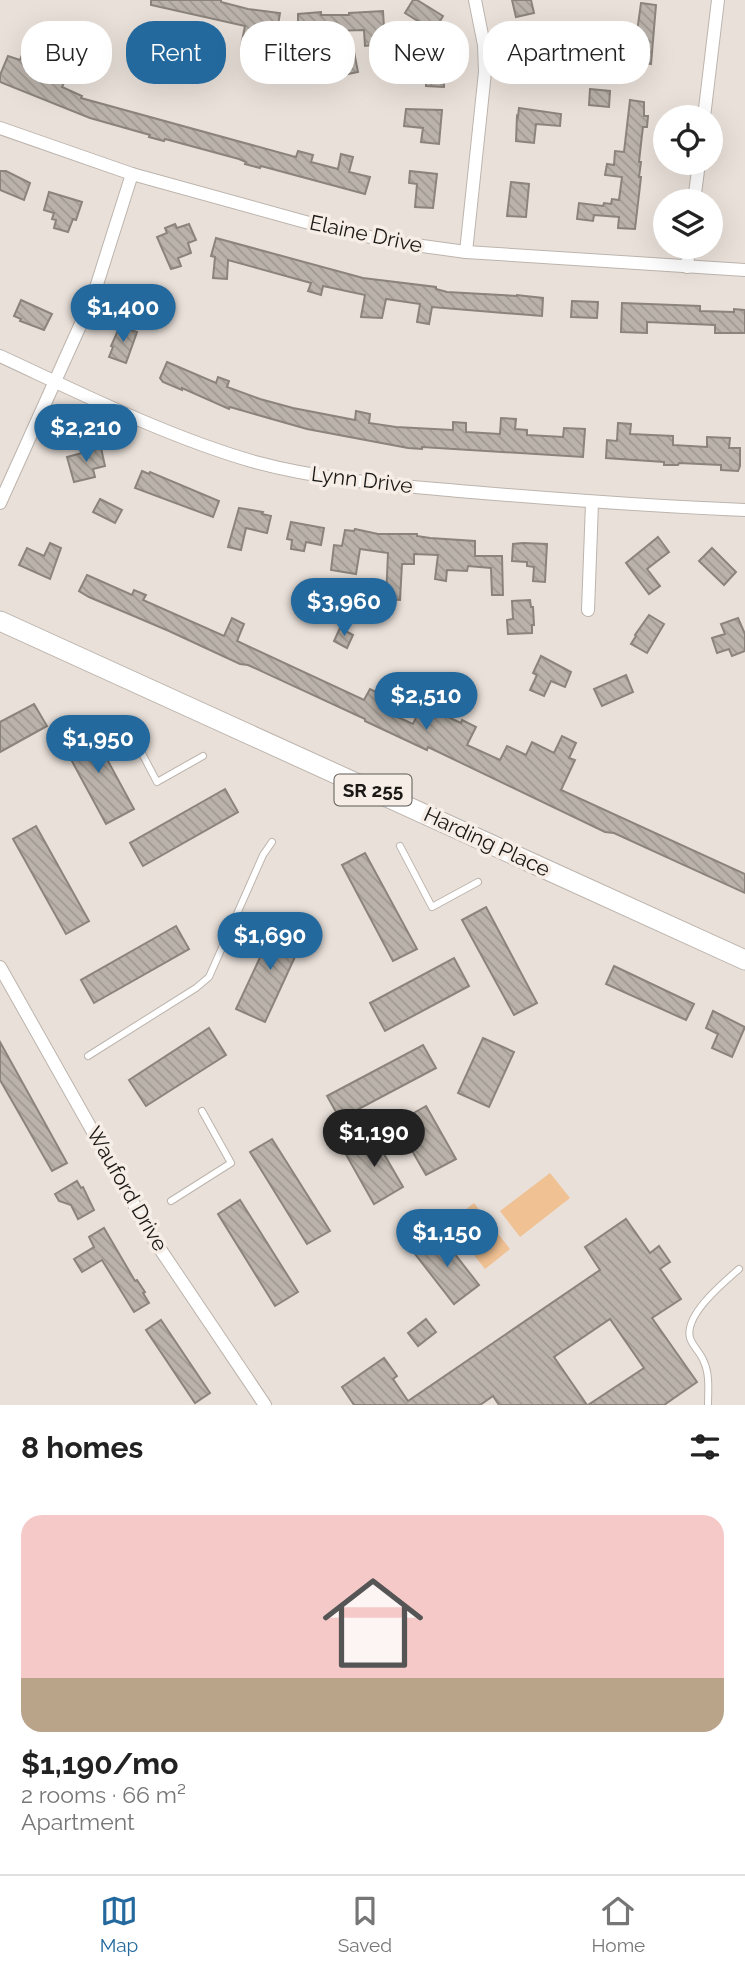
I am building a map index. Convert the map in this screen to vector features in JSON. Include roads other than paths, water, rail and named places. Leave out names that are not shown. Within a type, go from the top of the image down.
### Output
[{"type":"main road","name":"Harding Place","points":[[0,621],[745,960]]},
{"type":"street","points":[[466,252],[485,72],[484,45],[475,0]]},
{"type":"street","points":[[705,105],[718,0]]},
{"type":"street","name":"Elaine Drive","points":[[0,128],[132,174],[320,226],[393,242],[466,252],[745,270]]},
{"type":"street","points":[[0,503],[93,297],[132,174]]},
{"type":"street","points":[[687,267],[688,259]]},
{"type":"street","name":"Lynn Drive","points":[[0,356],[202,444],[255,462],[302,473],[347,481],[592,503],[745,510]]},
{"type":"street","points":[[588,610],[592,503]]},
{"type":"street","name":"Wauford Drive","points":[[0,967],[155,1240],[265,1405]]},
{"type":"lane","points":[[125,722],[157,782],[203,757]]},
{"type":"lane","points":[[88,1056],[209,977],[263,855],[272,842]]},
{"type":"lane","points":[[400,846],[432,907],[478,882]]},
{"type":"lane","points":[[171,1201],[231,1163],[202,1111]]},
{"type":"lane","points":[[708,1405],[706,1367],[692,1343],[690,1329],[709,1297],[739,1269]]}]
